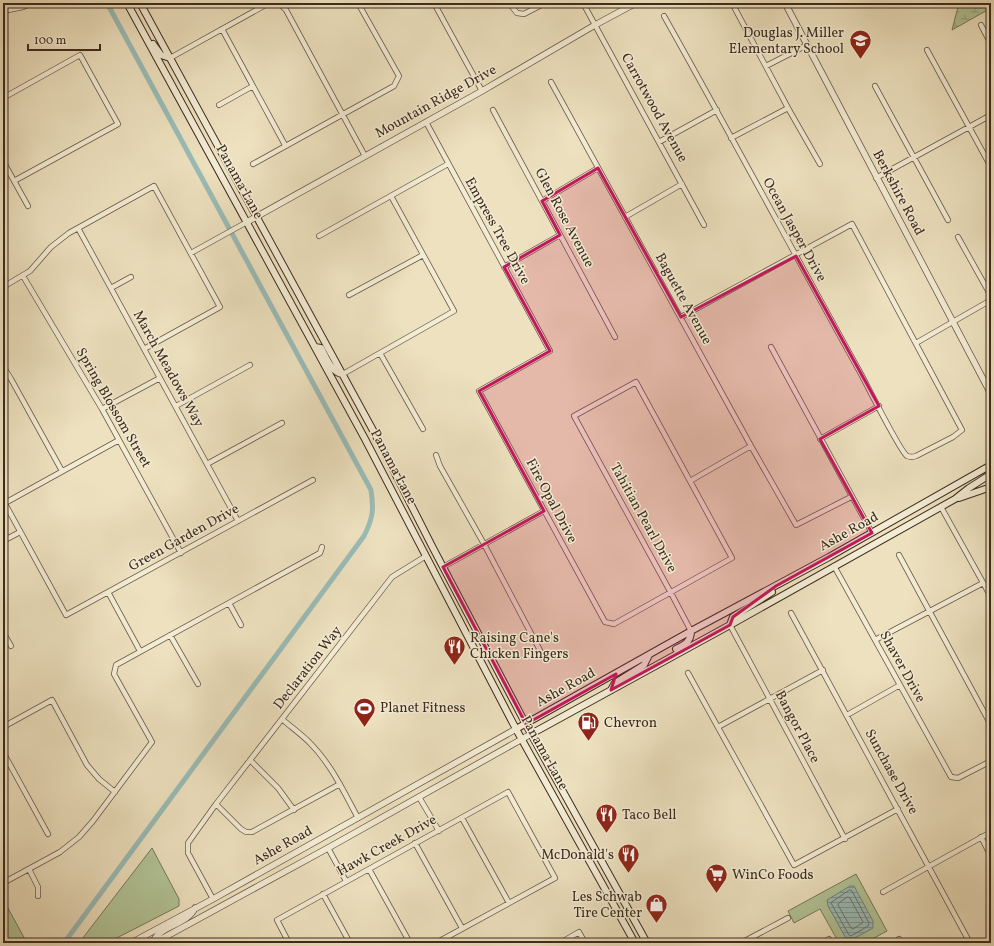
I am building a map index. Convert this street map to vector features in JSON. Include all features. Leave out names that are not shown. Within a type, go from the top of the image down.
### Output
[{"type":"main road","name":"Panama Lane","points":[[127,3],[315,347],[516,729],[635,943]]},
{"type":"main road","name":"Panama Lane","points":[[140,3],[343,374],[531,734],[647,943]]},
{"type":"main road","points":[[141,28],[161,55],[170,58]]},
{"type":"main road","points":[[315,347],[321,348],[335,372],[343,374]]},
{"type":"main road","name":"Ashe Road","points":[[516,729],[872,533],[991,465]]},
{"type":"main road","name":"Ashe Road","points":[[531,734],[941,507],[991,474]]},
{"type":"main road","points":[[955,499],[991,487]]},
{"type":"main road","points":[[426,556],[443,567]]},
{"type":"main road","points":[[730,625],[733,617],[762,599],[774,590],[776,586]]},
{"type":"main road","points":[[654,666],[660,658],[688,642],[691,638],[691,632]]},
{"type":"main road","points":[[611,690],[614,683],[644,665],[649,655]]},
{"type":"street","points":[[3,10],[23,7],[31,3]]},
{"type":"street","points":[[170,58],[270,3]]},
{"type":"street","points":[[279,3],[286,10],[366,156]]},
{"type":"street","points":[[252,164],[394,86],[399,76],[358,3]]},
{"type":"street","points":[[434,3],[482,91]]},
{"type":"street","points":[[509,3],[517,13],[524,14],[545,3]]},
{"type":"street","name":"Carrotwood Avenue","points":[[583,3],[704,225]]},
{"type":"street","name":"Mountain Ridge Drive","points":[[247,222],[636,3]]},
{"type":"street","points":[[732,3],[788,108],[820,164]]},
{"type":"street","name":"Berkshire Road","points":[[785,3],[991,394]]},
{"type":"street","name":"Ocean Jasper Drive","points":[[664,16],[717,110],[901,448],[906,455],[910,457],[916,456],[953,437],[962,430],[916,344]]},
{"type":"street","points":[[980,25],[991,44]]},
{"type":"street","points":[[222,29],[285,145]]},
{"type":"street","points":[[766,66],[807,45]]},
{"type":"street","points":[[927,50],[991,167]]},
{"type":"street","points":[[3,98],[80,55],[118,124],[14,181]]},
{"type":"street","name":"Baguette Avenue","points":[[551,82],[796,525],[851,497]]},
{"type":"street","points":[[219,105],[253,86]]},
{"type":"street","points":[[875,86],[948,220]]},
{"type":"street","points":[[731,138],[788,108]]},
{"type":"street","name":"Glen Rose Avenue","points":[[493,110],[615,337]]},
{"type":"street","points":[[659,142],[717,110]]},
{"type":"street","points":[[876,178],[991,115]]},
{"type":"street","name":"Empress Tree Drive","points":[[426,122],[550,351],[479,391]]},
{"type":"street","points":[[3,161],[28,206]]},
{"type":"street","points":[[319,236],[448,164]]},
{"type":"street","points":[[542,201],[598,168]]},
{"type":"street","points":[[625,218],[682,184]]},
{"type":"street","points":[[3,287],[30,271],[59,240],[154,186],[220,307],[144,349]]},
{"type":"street","points":[[343,374],[454,311],[391,196]]},
{"type":"street","points":[[191,253],[247,222]]},
{"type":"street","points":[[681,317],[796,256],[852,224],[916,344],[991,300]]},
{"type":"street","name":"March Meadows Way","points":[[78,228],[238,521]]},
{"type":"street","points":[[504,267],[560,235]]},
{"type":"street","points":[[958,237],[991,296]]},
{"type":"street","points":[[349,295],[423,255]]},
{"type":"street","name":"Spring Blossom Street","points":[[23,276],[102,409],[181,553]]},
{"type":"street","points":[[111,288],[131,277]]},
{"type":"street","points":[[771,347],[851,497],[872,533]]},
{"type":"street","points":[[380,353],[423,429]]},
{"type":"street","points":[[176,406],[250,365]]},
{"type":"street","points":[[3,366],[62,472]]},
{"type":"street","points":[[102,409],[160,378]]},
{"type":"street","name":"Tahitian Pearl Drive","points":[[690,481],[636,382],[574,416],[672,592],[691,632]]},
{"type":"street","name":"Fire Opal Drive","points":[[479,391],[605,622],[614,624],[672,592]]},
{"type":"street","points":[[820,439],[879,406]]},
{"type":"street","points":[[207,464],[282,423]]},
{"type":"street","points":[[3,541],[20,532],[4,502],[119,440]]},
{"type":"street","points":[[672,592],[732,558],[690,481],[751,446]]},
{"type":"street","points":[[436,454],[443,470],[544,658]]},
{"type":"street","name":"Green Garden Drive","points":[[20,532],[66,616],[313,480]]},
{"type":"street","points":[[941,507],[991,597]]},
{"type":"street","points":[[443,567],[544,511]]},
{"type":"street","points":[[3,883],[60,852],[80,837],[152,742],[114,674],[116,665],[320,554],[322,547]]},
{"type":"street","points":[[899,555],[991,725]]},
{"type":"street","name":"Declaration Way","points":[[213,899],[188,853],[188,843],[216,804],[392,577],[426,556]]},
{"type":"street","name":"Shaver Drive","points":[[834,566],[951,777],[958,778],[991,761]]},
{"type":"street","points":[[875,640],[983,583]]},
{"type":"street","points":[[108,592],[140,651]]},
{"type":"street","points":[[229,603],[241,625]]},
{"type":"street","name":"Sunchase Drive","points":[[791,613],[970,943]]},
{"type":"street","name":"Bangor Place","points":[[730,625],[845,839]]},
{"type":"street","points":[[3,632],[11,646]]},
{"type":"street","points":[[170,635],[198,684]]},
{"type":"street","points":[[718,727],[822,670]]},
{"type":"street","points":[[688,673],[794,865],[845,839],[898,809]]},
{"type":"street","points":[[847,715],[900,685]]},
{"type":"street","points":[[3,727],[52,700],[87,765],[99,779],[115,792]]},
{"type":"street","points":[[282,719],[311,744],[327,763],[358,818]]},
{"type":"street","name":"Ashe Road","points":[[131,943],[213,899],[516,729]]},
{"type":"street","name":"Ashe Road","points":[[153,943],[328,848],[531,734]]},
{"type":"street","points":[[3,752],[48,834]]},
{"type":"street","points":[[250,760],[278,788],[294,810]]},
{"type":"street","points":[[216,804],[241,829],[246,832],[252,832],[340,784]]},
{"type":"street","name":"Hawk Creek Drive","points":[[289,943],[277,920],[508,792],[555,878],[509,903]]},
{"type":"street","points":[[419,797],[439,831]]},
{"type":"street","points":[[436,943],[509,903],[462,818]]},
{"type":"street","points":[[883,892],[991,832]]},
{"type":"street","points":[[981,837],[991,856]]},
{"type":"street","points":[[416,843],[462,928]]},
{"type":"street","points":[[328,848],[346,882]]},
{"type":"street","points":[[29,869],[38,887],[38,896]]},
{"type":"street","points":[[369,869],[410,943]]},
{"type":"street","points":[[323,894],[350,943]]},
{"type":"street","points":[[153,943],[161,933],[190,916],[195,908]]},
{"type":"street","points":[[742,943],[788,918]]},
{"type":"street","points":[[560,943],[579,932],[585,943]]},
{"type":"street","points":[[822,943],[830,941]]},
{"type":"highlighted area","points":[[598,168],[681,317],[796,256],[879,406],[820,439],[872,533],[776,586],[733,617],[730,625],[611,690],[616,674],[526,724],[443,567],[544,511],[479,391],[550,351],[504,267],[560,235],[542,201]]},
{"type":"green space","points":[[959,3],[991,3],[991,8],[952,30]]},
{"type":"green space","points":[[152,848],[179,899],[179,906],[107,943],[79,943]]},
{"type":"green space","points":[[856,874],[887,931],[865,943],[839,943],[820,909],[794,923],[788,911]]},
{"type":"green space","points":[[3,899],[27,943],[3,943]]},
{"type":"water","points":[[850,886],[854,886],[873,921],[873,928],[851,940],[847,940],[828,906],[827,900]]},
{"type":"waterway","points":[[64,943],[364,536],[371,519],[372,509],[371,490],[107,3]]},
{"type":"place","name":"Douglas J. Miller Elementary School","points":[[860,60]]},
{"type":"place","name":"Raising Cane's Chicken Fingers","points":[[454,666]]},
{"type":"place","name":"Planet Fitness","points":[[365,728]]},
{"type":"place","name":"Chevron","points":[[588,742]]},
{"type":"place","name":"Taco Bell","points":[[607,834]]},
{"type":"place","name":"McDonald's","points":[[629,874]]},
{"type":"place","name":"WinCo Foods","points":[[716,894]]},
{"type":"place","name":"Les Schwab Tire Center","points":[[657,924]]}]
